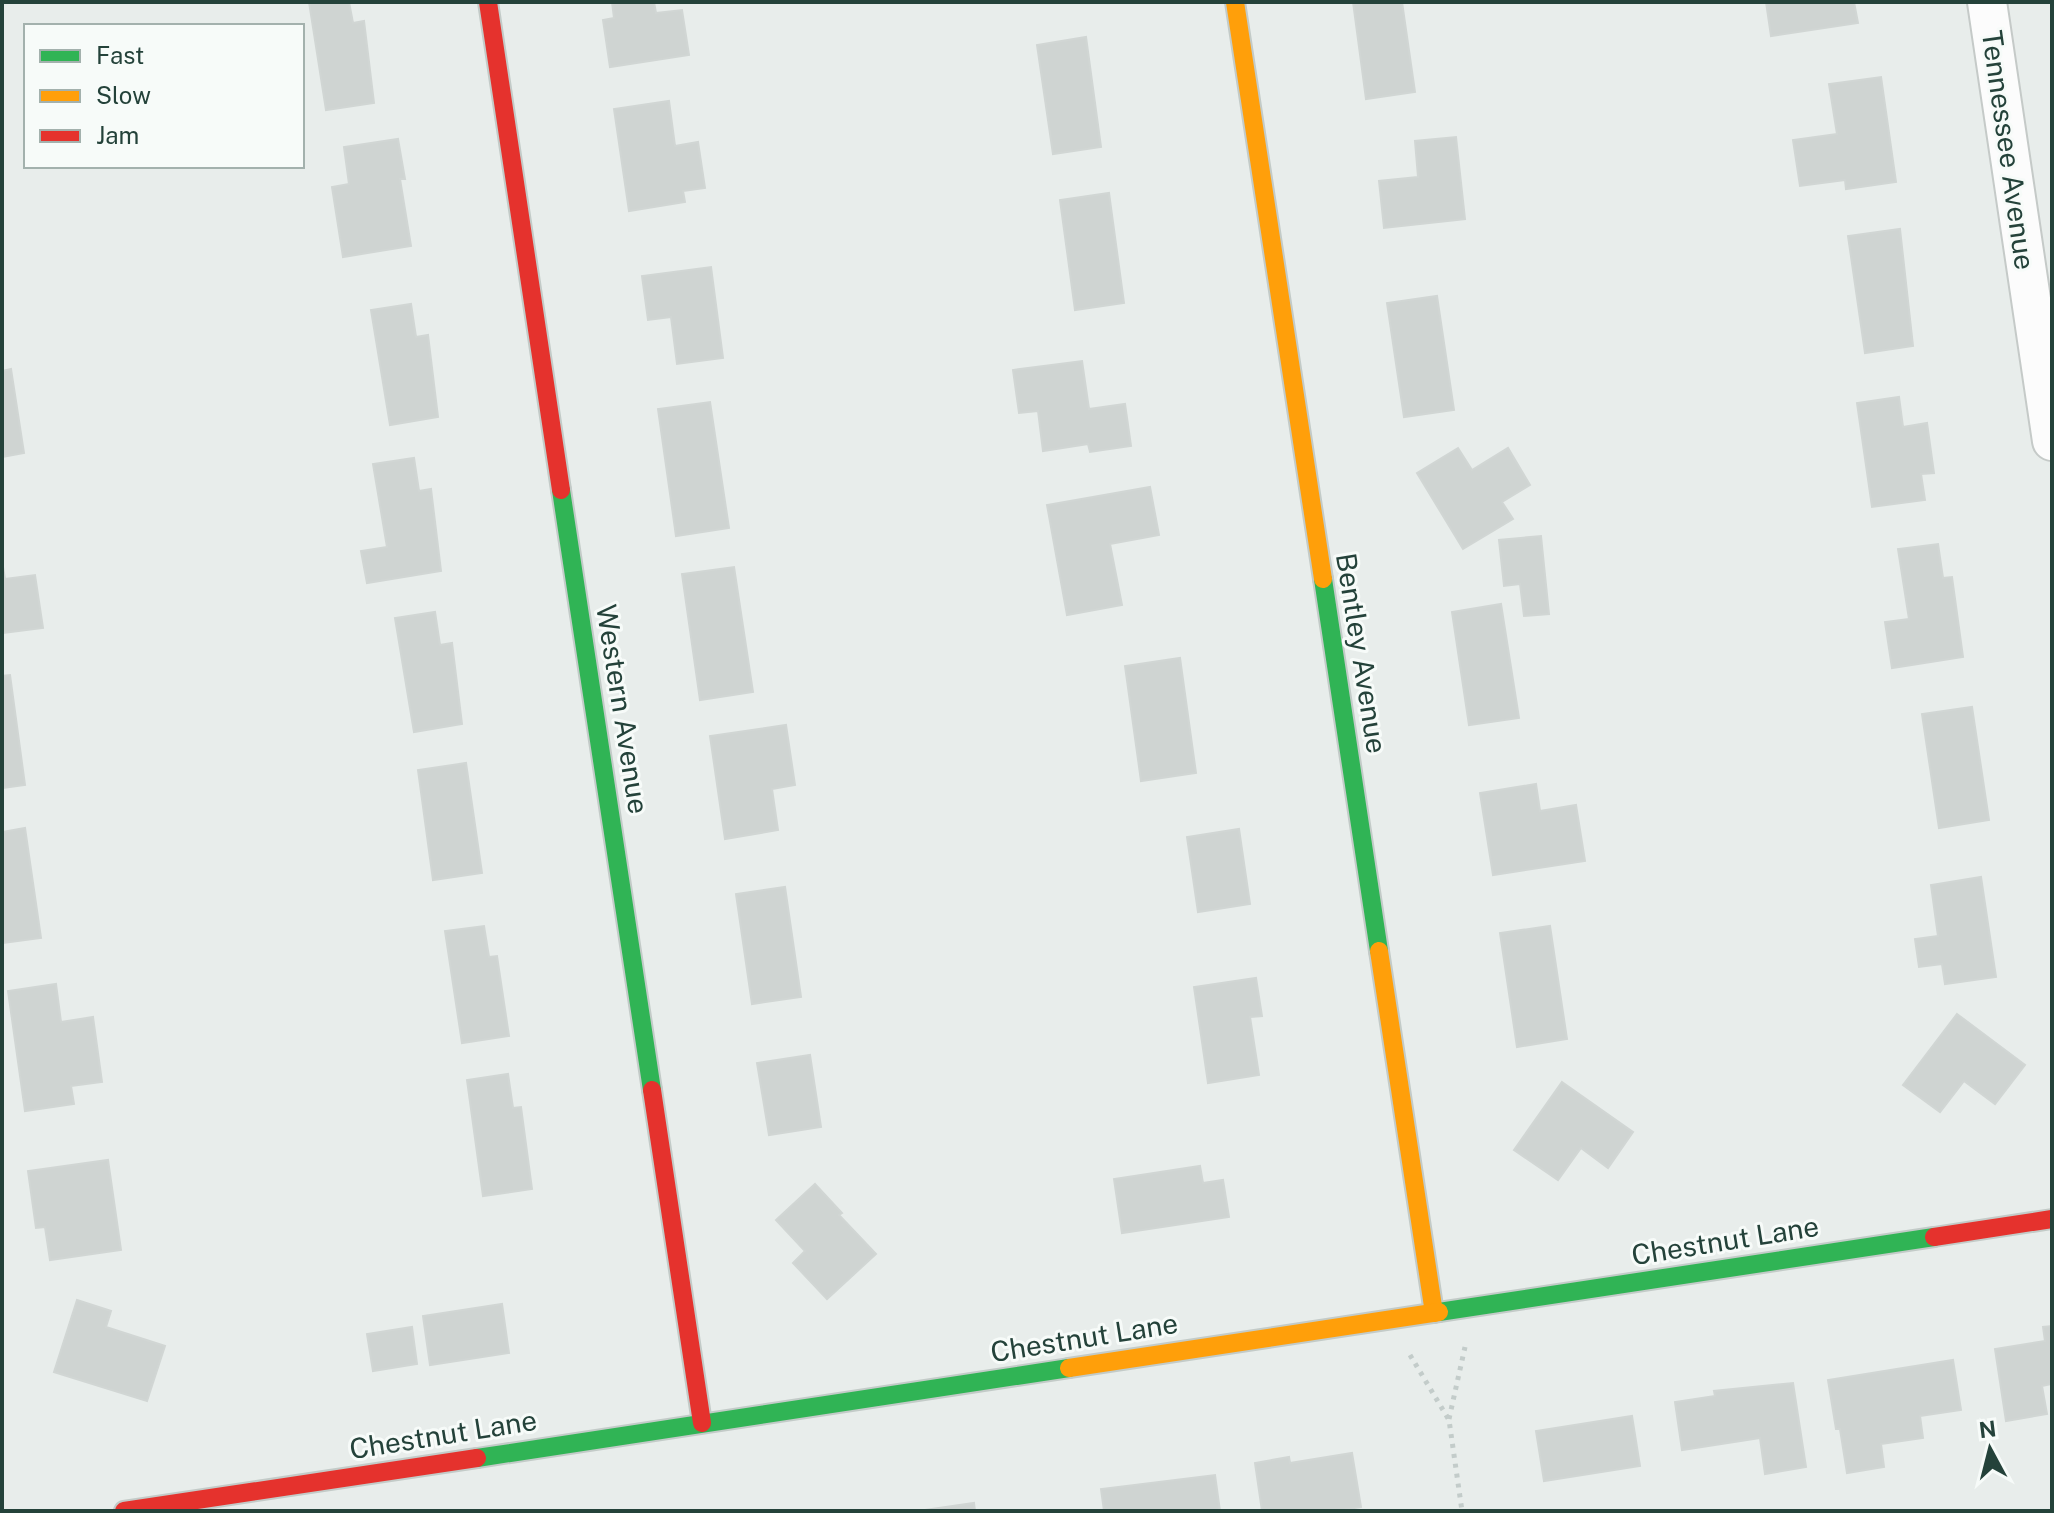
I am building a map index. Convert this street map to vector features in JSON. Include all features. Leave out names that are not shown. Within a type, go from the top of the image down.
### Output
[{"type":"street","name":"Western Avenue","points":[[488,2],[702,1423]]},
{"type":"street","name":"Bentley Avenue","points":[[1235,2],[1434,1313]]},
{"type":"street","name":"Tennessee Avenue","points":[[1987,2],[2052,441]]},
{"type":"street","name":"Chestnut Lane","points":[[124,1511],[2052,1219]]},
{"type":"path","points":[[1462,1511],[1449,1420],[1474,1307]]},
{"type":"path","points":[[1390,1319],[1449,1420]]},
{"type":"building","points":[[309,2],[349,2],[353,23],[364,21],[374,103],[326,110]]},
{"type":"building","points":[[612,2],[654,2],[656,13],[682,10],[689,55],[610,67],[603,20],[614,18]]},
{"type":"building","points":[[1353,2],[1402,2],[1415,92],[1366,99]]},
{"type":"building","points":[[1766,2],[1854,2],[1858,23],[1771,36]]},
{"type":"building","points":[[1086,37],[1101,147],[1053,154],[1037,45]]},
{"type":"building","points":[[1881,77],[1896,182],[1846,189],[1845,180],[1800,186],[1793,140],[1837,134],[1829,84]]},
{"type":"building","points":[[669,101],[675,146],[698,142],[705,188],[683,191],[685,202],[629,211],[614,109]]},
{"type":"building","points":[[1456,137],[1465,219],[1384,228],[1379,181],[1418,177],[1415,141]]},
{"type":"building","points":[[398,139],[405,179],[400,179],[411,246],[343,257],[332,187],[349,184],[344,147]]},
{"type":"building","points":[[1109,193],[1124,303],[1075,310],[1060,200]]},
{"type":"building","points":[[1900,229],[1913,346],[1865,353],[1848,236]]},
{"type":"building","points":[[711,267],[723,358],[677,364],[671,317],[648,320],[642,276]]},
{"type":"building","points":[[1437,296],[1454,410],[1404,417],[1387,303]]},
{"type":"building","points":[[411,304],[416,337],[428,335],[438,417],[390,425],[371,310]]},
{"type":"building","points":[[1082,361],[1089,409],[1125,404],[1131,446],[1090,452],[1088,444],[1043,451],[1038,411],[1019,413],[1013,370]]},
{"type":"building","points":[[11,369],[24,453],[2,457],[2,371]]},
{"type":"building","points":[[1899,397],[1903,427],[1927,423],[1934,473],[1921,474],[1925,500],[1872,507],[1857,403]]},
{"type":"building","points":[[710,402],[729,528],[676,536],[658,409]]},
{"type":"building","points":[[1458,448],[1472,470],[1508,448],[1530,485],[1502,502],[1513,519],[1463,549],[1417,473]]},
{"type":"building","points":[[414,458],[419,491],[431,489],[441,571],[367,583],[361,551],[387,547],[373,464]]},
{"type":"building","points":[[1150,487],[1159,535],[1110,544],[1122,605],[1067,615],[1047,505]]},
{"type":"building","points":[[1541,536],[1549,614],[1524,616],[1520,584],[1504,586],[1499,540]]},
{"type":"building","points":[[1938,544],[1943,578],[1952,577],[1963,657],[1892,668],[1885,622],[1909,619],[1898,549]]},
{"type":"building","points":[[2,561],[5,579],[35,575],[43,628],[2,633]]},
{"type":"building","points":[[734,567],[753,692],[700,700],[682,574]]},
{"type":"building","points":[[1501,604],[1519,718],[1469,725],[1452,612]]},
{"type":"building","points":[[435,612],[440,645],[452,643],[462,724],[414,732],[395,618]]},
{"type":"building","points":[[1180,658],[1196,773],[1141,781],[1125,666]]},
{"type":"building","points":[[10,675],[25,785],[2,788],[2,676]]},
{"type":"building","points":[[1972,707],[1989,820],[1939,828],[1922,714]]},
{"type":"building","points":[[786,725],[795,785],[772,789],[778,830],[725,839],[710,736]]},
{"type":"building","points":[[466,763],[482,873],[433,880],[418,770]]},
{"type":"building","points":[[1536,784],[1540,811],[1576,805],[1585,861],[1493,875],[1480,793]]},
{"type":"building","points":[[25,828],[41,938],[2,943],[2,832]]},
{"type":"building","points":[[1239,829],[1250,904],[1198,912],[1187,837]]},
{"type":"building","points":[[1981,877],[1996,977],[1945,984],[1942,964],[1919,967],[1915,939],[1938,936],[1931,885]]},
{"type":"building","points":[[785,887],[801,997],[752,1004],[736,894]]},
{"type":"building","points":[[484,926],[489,957],[497,956],[509,1036],[462,1043],[445,931]]},
{"type":"building","points":[[1550,926],[1567,1039],[1517,1047],[1500,933]]},
{"type":"building","points":[[1256,978],[1262,1016],[1250,1017],[1259,1075],[1208,1083],[1194,987]]},
{"type":"building","points":[[56,984],[61,1022],[93,1017],[102,1082],[71,1086],[74,1104],[25,1111],[8,991]]},
{"type":"building","points":[[1957,1014],[2025,1065],[1995,1104],[1964,1081],[1940,1112],[1903,1085]]},
{"type":"building","points":[[810,1055],[821,1127],[769,1135],[757,1063]]},
{"type":"building","points":[[508,1074],[513,1108],[521,1107],[532,1189],[483,1196],[467,1080]]},
{"type":"building","points":[[1562,1082],[1633,1132],[1608,1168],[1581,1148],[1558,1180],[1514,1150]]},
{"type":"building","points":[[108,1160],[121,1250],[50,1260],[45,1227],[36,1228],[28,1171]]},
{"type":"building","points":[[1200,1166],[1203,1183],[1223,1180],[1229,1217],[1122,1233],[1114,1179]]},
{"type":"building","points":[[815,1184],[876,1254],[827,1299],[793,1263],[805,1251],[776,1220]]},
{"type":"building","points":[[77,1300],[111,1311],[106,1327],[165,1346],[147,1401],[54,1372]]},
{"type":"building","points":[[502,1304],[509,1353],[430,1365],[423,1316]]},
{"type":"building","points":[[2052,1326],[2052,1394],[2051,1384],[2042,1386],[2047,1414],[2006,1421],[1995,1349],[2045,1341],[2043,1327]]},
{"type":"building","points":[[412,1327],[417,1364],[373,1371],[367,1334]]},
{"type":"building","points":[[1953,1360],[1961,1410],[1920,1416],[1923,1438],[1881,1444],[1884,1467],[1847,1473],[1828,1380]]},
{"type":"building","points":[[1793,1383],[1806,1467],[1765,1474],[1760,1438],[1682,1450],[1675,1402],[1715,1396],[1714,1391]]},
{"type":"building","points":[[1632,1416],[1640,1466],[1544,1481],[1536,1431]]},
{"type":"building","points":[[1352,1453],[1361,1507],[1337,1511],[1262,1511],[1255,1463],[1289,1457],[1290,1463]]},
{"type":"building","points":[[1215,1475],[1220,1511],[1104,1511],[1101,1489]]},
{"type":"building","points":[[974,1503],[975,1511],[918,1511]]},
{"type":"traffic: fast","points":[[561,490],[652,1090]]},
{"type":"traffic: fast","points":[[1323,579],[1379,951]]},
{"type":"traffic: fast","points":[[1439,1312],[1934,1237]]},
{"type":"traffic: fast","points":[[477,1458],[1069,1368]]},
{"type":"traffic: slow","points":[[1235,2],[1323,579]]},
{"type":"traffic: slow","points":[[1379,951],[1434,1313]]},
{"type":"traffic: slow","points":[[1069,1368],[1439,1312]]},
{"type":"traffic: jam","points":[[488,2],[561,490]]},
{"type":"traffic: jam","points":[[652,1090],[702,1423]]},
{"type":"traffic: jam","points":[[1934,1237],[2052,1219]]},
{"type":"traffic: jam","points":[[124,1511],[477,1458]]}]
